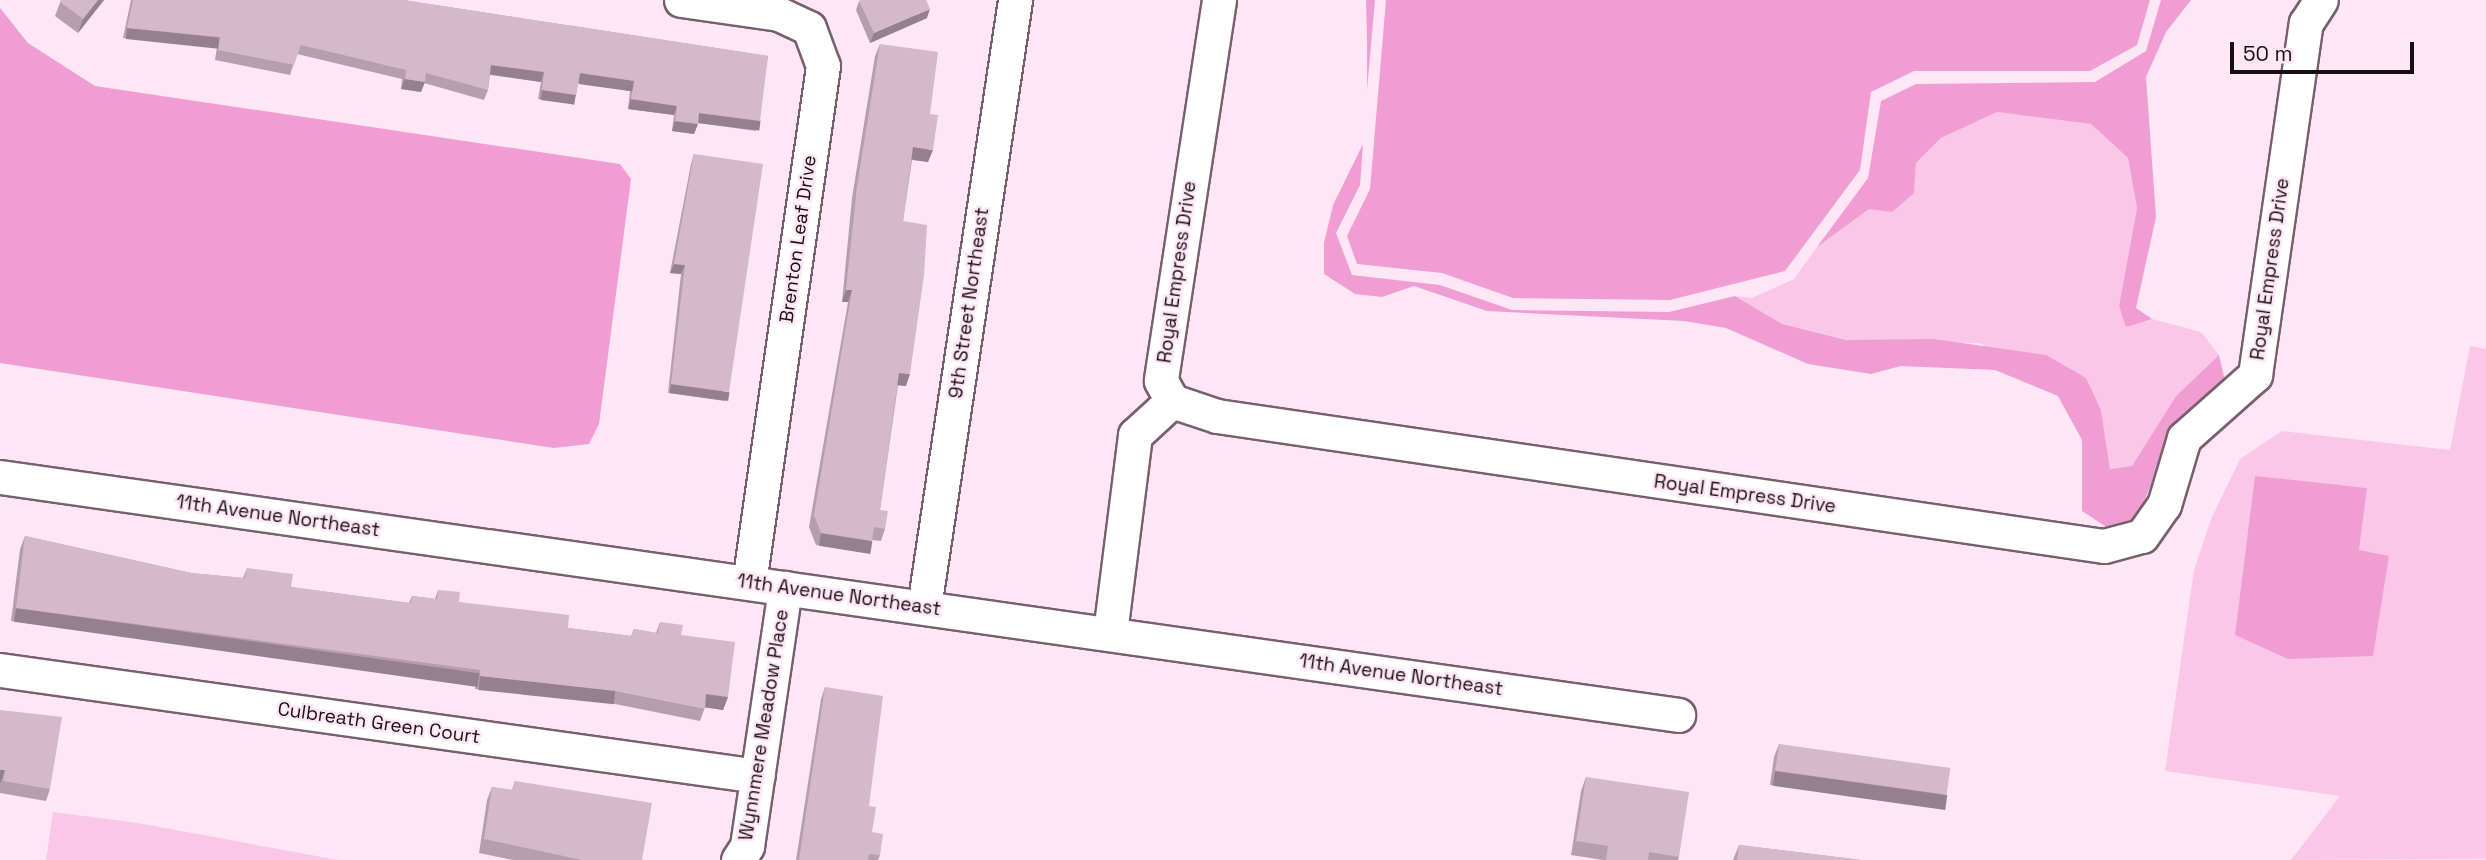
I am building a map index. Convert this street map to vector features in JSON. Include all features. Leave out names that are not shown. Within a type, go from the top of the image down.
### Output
[{"type":"street","name":"Brenton Leaf Drive","points":[[681,0],[779,14],[809,28],[823,66],[748,583]]},
{"type":"street","name":"9th Street Northeast","points":[[924,607],[1014,0]]},
{"type":"street","name":"Royal Empress Drive","points":[[1219,0],[1161,381],[1172,401],[1217,416],[2104,546],[2142,536],[2164,505],[2184,438],[2255,375],[2306,23],[2320,0]]},
{"type":"street","points":[[1110,633],[1135,435],[1172,401]]},
{"type":"street","name":"11th Avenue Northeast","points":[[0,477],[1678,715]]},
{"type":"street","name":"Wynnmere Meadow Place","points":[[738,860],[747,846],[786,588]]},
{"type":"street","name":"Culbreath Green Court","points":[[0,670],[758,776]]},
{"type":"shaded area","points":[[1366,0],[1375,0],[1367,90],[1367,41]]},
{"type":"shaded area","points":[[1386,0],[2150,0],[2137,45],[2090,71],[1914,71],[1871,92],[1860,170],[1785,271],[1670,300],[1513,298],[1442,273],[1357,264],[1347,236],[1370,189]]},
{"type":"shaded area","points":[[2161,0],[2191,0],[2166,32],[2146,77],[2156,217],[2136,308],[2152,319],[2126,327],[2119,306],[2137,208],[2128,158],[2091,124],[1997,112],[1941,138],[1916,163],[1914,193],[1892,212],[1869,209],[1817,247],[1868,178],[1881,101],[1916,84],[2095,82],[2146,51]]},
{"type":"shaded area","points":[[0,8],[28,43],[95,86],[620,164],[631,179],[599,424],[589,444],[554,448],[0,363]]},
{"type":"shaded area","points":[[1997,112],[2091,124],[2128,158],[2137,208],[2119,306],[2126,326],[2152,319],[2201,332],[2219,355],[2176,396],[2132,466],[2110,469],[2101,410],[1979,343],[1846,340],[1782,324],[1735,296],[1752,298],[1794,279],[1817,247],[1869,209],[1914,193],[1916,163],[1941,138]]},
{"type":"shaded area","points":[[1363,144],[1360,185],[1336,233],[1352,275],[1440,285],[1512,310],[1669,312],[1735,296],[1782,324],[1846,340],[1934,339],[2046,355],[2086,378],[2101,410],[2110,469],[2132,466],[2176,396],[2219,355],[2226,385],[2173,430],[2135,524],[2108,528],[2082,511],[2082,440],[2058,396],[1995,370],[1901,366],[1871,374],[1808,364],[1726,328],[1684,321],[1487,311],[1414,286],[1382,297],[1355,294],[1324,274],[1324,243],[1333,205]]},
{"type":"shaded area","points":[[2470,346],[2486,349],[2486,859],[2291,860],[2340,796],[2165,771],[2194,570],[2211,519],[2240,459],[2282,431],[2450,450]],"holes":[[[2256,477],[2366,488],[2359,550]]]},
{"type":"shaded area","points":[[2255,476],[2367,488],[2359,550],[2389,556],[2373,656],[2288,659],[2235,635]]},
{"type":"shaded area","points":[[53,812],[138,823],[338,860],[46,860]]},
{"type":"building","points":[[98,0],[83,19],[60,2]]},
{"type":"building","points":[[133,0],[403,0],[768,56],[760,121],[699,113],[698,124],[675,121],[677,106],[631,99],[634,81],[580,73],[576,95],[542,90],[544,72],[491,65],[488,90],[426,73],[425,82],[405,79],[406,70],[301,45],[294,65],[218,50],[220,37],[127,28]]},
{"type":"building","points":[[926,0],[930,9],[874,33],[859,1]]},
{"type":"building","points":[[880,44],[938,52],[930,114],[938,115],[933,150],[913,147],[903,221],[927,225],[924,275],[910,374],[899,373],[880,510],[888,511],[885,529],[874,527],[872,541],[821,533],[814,515],[852,290],[846,290],[857,186]]},
{"type":"building","points":[[694,154],[763,164],[729,392],[671,384],[685,265],[674,264]]},
{"type":"building","points":[[25,536],[191,573],[245,578],[247,568],[293,574],[291,587],[411,603],[412,596],[437,599],[438,590],[460,592],[459,602],[569,615],[568,628],[632,636],[634,629],[658,633],[660,622],[683,625],[681,635],[735,642],[728,697],[706,694],[705,709],[615,691],[480,676],[480,670],[16,608]]},
{"type":"building","points":[[825,687],[883,696],[869,806],[876,807],[872,832],[883,834],[880,855],[869,854],[868,860],[799,860]]},
{"type":"building","points":[[0,710],[62,717],[50,789],[3,781],[5,770],[0,770]]},
{"type":"building","points":[[1779,744],[1950,768],[1947,795],[1775,771]]},
{"type":"building","points":[[1586,777],[1689,792],[1679,857],[1649,852],[1648,860],[1606,860],[1608,846],[1576,841]]},
{"type":"building","points":[[515,781],[652,803],[642,860],[582,860],[484,839],[492,787],[513,790]]},
{"type":"building","points":[[1739,845],[1861,860],[1737,860]]}]
